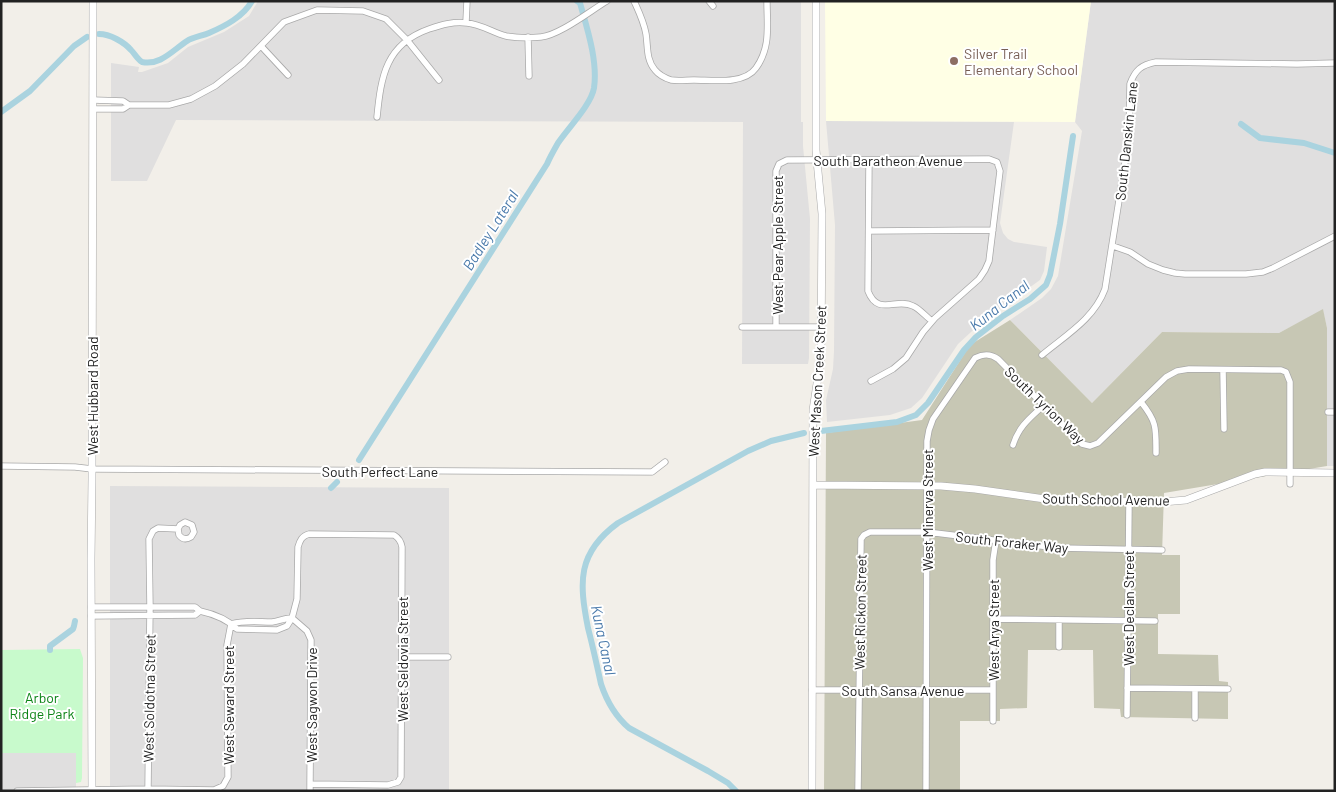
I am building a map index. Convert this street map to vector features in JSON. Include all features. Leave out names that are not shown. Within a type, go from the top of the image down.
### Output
[{"type":"street","name":"West Hubbard Road","points":[[92,790],[93,1]]},
{"type":"street","points":[[466,22],[467,1]]},
{"type":"street","points":[[377,117],[380,88],[385,70],[394,53],[402,44],[421,32],[438,26],[466,22],[506,36],[543,37],[562,29],[607,1]]},
{"type":"street","points":[[634,1],[642,18],[646,34],[648,58],[653,68],[660,75],[672,80],[731,80],[742,78],[755,70],[762,59],[767,44],[767,1]]},
{"type":"street","name":"West Mason Creek Street","points":[[812,791],[813,410],[821,357],[822,214],[817,160],[816,1]]},
{"type":"street","points":[[93,100],[123,101],[129,105],[169,105],[191,99],[215,86],[243,64],[284,22],[316,10],[363,11],[386,19],[407,40],[439,80]]},
{"type":"street","points":[[528,37],[529,76]]},
{"type":"street","points":[[261,46],[288,75]]},
{"type":"street","name":"South Danskin Lane","points":[[1042,355],[1088,317],[1103,295],[1113,246],[1129,138],[1130,84],[1138,69],[1146,64],[1156,62],[1335,63]]},
{"type":"street","points":[[93,109],[123,109],[129,105]]},
{"type":"street","name":"South Baratheon Avenue","points":[[780,164],[787,160],[989,159],[997,162],[1000,171],[993,230]]},
{"type":"street","points":[[868,160],[868,291],[871,300],[879,304],[913,306],[932,321]]},
{"type":"street","name":"West Pear Apple Street","points":[[776,327],[776,171],[780,164]]},
{"type":"street","points":[[868,230],[993,230],[989,261],[979,279],[932,321],[906,358],[893,369],[871,381]]},
{"type":"street","points":[[1113,246],[1130,252],[1148,264],[1175,273],[1255,274],[1273,268],[1335,236]]},
{"type":"street","points":[[742,327],[821,326]]},
{"type":"street","name":"South Tyrion Way","points":[[988,354],[998,359],[1082,444],[1090,446],[1098,444],[1166,377],[1177,371],[1189,369],[1277,369],[1286,372],[1290,382],[1290,473]]},
{"type":"street","name":"West Minerva Street","points":[[926,791],[927,441],[933,419],[975,358],[988,354]]},
{"type":"street","points":[[1223,370],[1224,429]]},
{"type":"street","points":[[1141,402],[1154,421],[1156,428],[1156,453]]},
{"type":"street","points":[[1013,445],[1021,428],[1044,405]]},
{"type":"street","points":[[1328,412],[1335,412]]},
{"type":"street","name":"South Perfect Lane","points":[[1,466],[92,469],[652,472],[665,462]]},
{"type":"street","name":"South School Avenue","points":[[813,485],[927,486],[976,489],[1073,501],[1163,502],[1186,500],[1265,472],[1335,473]]},
{"type":"street","points":[[1290,473],[1290,484]]},
{"type":"street","name":"West Declan Street","points":[[1127,715],[1128,502]]},
{"type":"street","name":"West Soldotna Street","points":[[148,789],[150,539],[153,531],[158,528],[178,529]]},
{"type":"street","name":"South Foraker Way","points":[[864,535],[870,532],[926,532],[1058,548],[1162,550]]},
{"type":"street","name":"West Seldovia Street","points":[[292,618],[298,599],[298,547],[301,538],[309,534],[389,534],[398,537],[402,547],[401,777],[398,782],[388,785],[310,788]]},
{"type":"street","name":"West Rickon Street","points":[[858,791],[861,540],[864,535]]},
{"type":"street","name":"West Arya Street","points":[[993,721],[993,560],[996,540]]},
{"type":"street","points":[[91,606],[195,607],[200,611],[217,616],[237,630],[277,630],[287,626],[292,618]]},
{"type":"street","points":[[91,616],[195,615],[200,611]]},
{"type":"street","name":"West Sagwon Drive","points":[[292,618],[307,631],[311,640],[310,788]]},
{"type":"street","points":[[993,619],[1155,621]]},
{"type":"street","points":[[1059,620],[1059,648]]},
{"type":"street","name":"West Seward Street","points":[[148,789],[214,790],[223,786],[228,778],[227,645],[231,624]]},
{"type":"street","points":[[402,657],[448,657]]},
{"type":"street","points":[[1128,688],[1228,688]]},
{"type":"street","points":[[1195,688],[1195,718]]},
{"type":"street","name":"South Sansa Avenue","points":[[812,690],[993,690]]},
{"type":"street","points":[[17,791],[148,789]]},
{"type":"shaded area","points":[[258,1],[801,1],[801,122],[803,122],[803,146],[810,219],[808,364],[742,364],[743,122],[176,120],[147,181],[111,181],[111,63],[139,67],[138,72],[142,72],[168,63],[188,47],[224,32],[249,16]]},
{"type":"shaded area","name":"Silver Trail Elementary School","points":[[825,1],[1091,1],[1075,122],[826,121]]},
{"type":"shaded area","points":[[1091,1],[1335,1],[1335,466],[1327,466],[1327,328],[1323,310],[1279,333],[1162,332],[1092,403],[1010,320],[1042,298],[1051,289],[1058,276],[1082,131],[1075,122]]},
{"type":"shaded area","points":[[826,121],[1014,122],[1000,223],[1003,233],[1008,239],[1014,242],[1047,247],[1044,271],[1040,280],[983,321],[958,344],[922,398],[911,408],[890,415],[827,422],[826,400],[833,369],[834,351],[835,225]]},
{"type":"shaded area","points":[[1323,309],[1327,328],[1327,466],[1164,493],[1162,555],[1180,555],[1180,614],[1158,614],[1158,654],[1218,655],[1219,681],[1228,682],[1228,719],[1121,717],[1120,709],[1094,708],[1093,650],[1028,650],[1027,708],[1000,709],[1000,721],[960,721],[960,791],[824,791],[826,433],[922,420],[970,345],[1010,320],[1092,403],[1162,332],[1279,333]]},
{"type":"shaded area","points":[[110,486],[449,488],[449,791],[110,791]]},
{"type":"shaded area","points":[[1,753],[76,753],[76,791],[1,791]]},
{"type":"green space","name":"Arbor Ridge Park","points":[[80,649],[83,658],[82,778],[81,782],[76,783],[76,753],[1,753],[1,650]]},
{"type":"waterway","points":[[99,34],[108,35],[121,41],[142,62],[155,62],[189,40],[209,33],[233,20],[244,12],[252,1]]},
{"type":"waterway","name":"Badley Lateral","points":[[359,460],[547,164],[558,143],[589,102],[595,78],[593,56],[580,3],[577,1]]},
{"type":"waterway","points":[[1,112],[30,91],[74,46],[87,37]]},
{"type":"waterway","name":"Kuna Canal","points":[[1241,124],[1260,138],[1304,143],[1335,153]]},
{"type":"waterway","name":"Kuna Canal","points":[[821,431],[897,422],[916,415],[928,403],[964,350],[976,337],[1003,316],[1030,299],[1046,285],[1050,275],[1060,224],[1073,136]]},
{"type":"waterway","name":"Kuna Canal","points":[[736,791],[728,783],[708,771],[629,728],[616,714],[601,684],[588,628],[583,596],[584,570],[588,557],[595,546],[618,523],[748,451],[771,441],[804,433]]},
{"type":"waterway","name":"Badley Lateral","points":[[331,488],[337,482]]},
{"type":"waterway","name":"Badley Lateral","points":[[50,650],[50,646],[73,629],[75,621]]},
{"type":"place","name":"Silver Trail Elementary School","points":[[954,61]]}]
